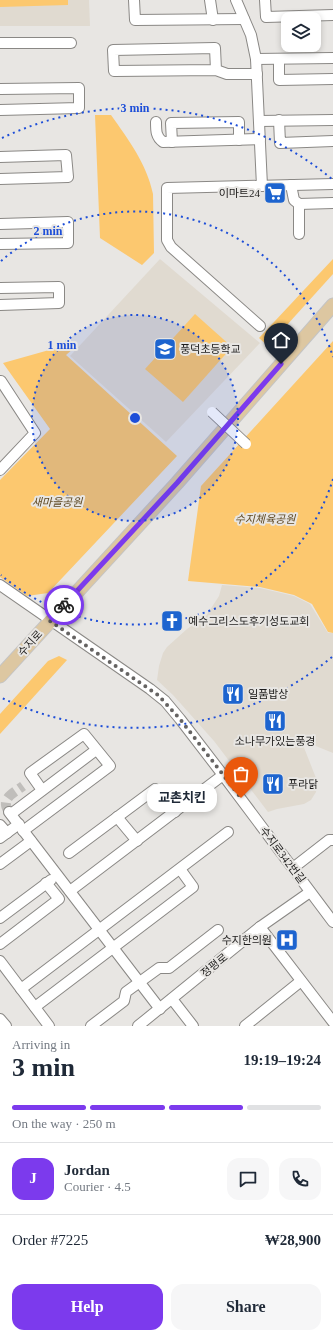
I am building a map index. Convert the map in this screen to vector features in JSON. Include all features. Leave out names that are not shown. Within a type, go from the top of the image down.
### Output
[{"type":"main road","name":"수지로","points":[[0,676],[177,483],[333,305]]},
{"type":"street","points":[[134,0],[135,20],[244,19]]},
{"type":"street","points":[[210,0],[212,20]]},
{"type":"street","points":[[236,0],[251,35],[256,60],[262,186]]},
{"type":"street","points":[[265,0],[266,17],[333,15]]},
{"type":"street","points":[[0,42],[71,43]]},
{"type":"street","points":[[216,70],[215,48],[114,50],[114,71],[216,70],[227,74],[257,74]]},
{"type":"street","points":[[256,60],[333,58]]},
{"type":"street","points":[[279,59],[279,80],[333,79]]},
{"type":"street","points":[[0,89],[79,88],[79,108],[0,110]]},
{"type":"street","points":[[279,120],[280,143],[333,141]]},
{"type":"street","points":[[259,121],[333,120]]},
{"type":"street","points":[[156,122],[156,133],[159,139],[163,142],[260,139]]},
{"type":"street","points":[[172,142],[171,123],[239,122],[239,140]]},
{"type":"street","points":[[0,157],[66,155],[68,177],[0,179]]},
{"type":"street","points":[[260,326],[171,247],[167,240],[167,188],[333,184]]},
{"type":"street","points":[[291,185],[294,200],[298,204],[299,234]]},
{"type":"street","points":[[298,204],[333,203]]},
{"type":"street","points":[[0,224],[68,222],[68,243],[0,244]]},
{"type":"street","points":[[0,288],[59,287],[59,303],[0,305]]},
{"type":"street","points":[[0,382],[1,381],[36,433],[0,470]]},
{"type":"street","points":[[212,412],[246,444]]},
{"type":"street","name":"수지로342번길","points":[[0,585],[157,694],[180,719],[332,919]]},
{"type":"street","points":[[0,825],[3,836],[21,827],[110,766],[84,734],[30,774],[42,790]]},
{"type":"street","points":[[96,750],[10,813],[160,1009]]},
{"type":"street","points":[[70,892],[223,775]]},
{"type":"street","points":[[69,853],[155,788],[175,812]]},
{"type":"street","points":[[118,817],[137,841]]},
{"type":"street","points":[[22,989],[228,832]]},
{"type":"street","points":[[293,868],[329,840],[333,840]]},
{"type":"street","points":[[0,864],[31,841]]},
{"type":"street","points":[[35,1007],[193,887],[180,869]]},
{"type":"street","points":[[0,918],[57,875]]},
{"type":"street","points":[[0,944],[59,899],[46,883]]},
{"type":"street","name":"정평로","points":[[138,1026],[260,927],[310,892]]},
{"type":"street","points":[[260,927],[333,1022]]},
{"type":"street","points":[[91,1026],[124,1001],[126,992],[139,982],[159,968],[168,968],[218,930]]},
{"type":"street","points":[[0,962],[49,1026]]},
{"type":"street","points":[[245,1026],[301,981]]},
{"type":"street","points":[[172,999],[193,1026]]},
{"type":"street","points":[[0,1019],[6,1026]]},
{"type":"shaded area","points":[[0,0],[89,0],[90,26],[0,26]]},
{"type":"shaded area","name":"풍덕초등학교","points":[[160,259],[260,343],[166,442],[70,356]]},
{"type":"shaded area","points":[[222,585],[260,588],[294,596],[310,604],[328,633],[333,633],[333,753],[301,740],[316,778],[317,786],[316,792],[311,800],[304,804],[268,812],[214,741],[173,695],[157,680],[159,666],[163,653],[167,647],[187,629],[206,616],[219,596]]},
{"type":"green space","points":[[0,0],[68,0],[68,5],[0,7]]},
{"type":"green space","points":[[95,115],[111,115],[142,162],[150,183],[153,194],[154,253],[142,265],[100,238]]},
{"type":"green space","points":[[333,259],[333,274],[268,346],[259,338]]},
{"type":"green space","points":[[195,314],[232,347],[183,402],[145,369]]},
{"type":"green space","name":"수지체육공원","points":[[333,341],[333,633],[328,632],[312,604],[294,595],[260,587],[188,581],[201,486]]},
{"type":"green space","name":"새마을공원","points":[[74,343],[74,348],[66,355],[177,456],[48,593],[27,596],[0,577],[0,480],[50,429],[3,363]]},
{"type":"green space","points":[[59,656],[67,660],[0,734],[0,714],[48,661]]},
{"type":"tunnel","points":[[9,812],[6,804],[8,797],[23,786]]},
{"type":"way so far","points":[[64,605],[50,621],[72,634],[165,701],[241,798]]},
{"type":"place","name":"이마트24","points":[[275,193]]},
{"type":"place","name":"풍덕초등학교","points":[[165,349]]},
{"type":"place","name":"예수그리스도후기성도교회","points":[[172,621]]},
{"type":"place","name":"일품밥상","points":[[233,694]]},
{"type":"place","name":"소나무가있는풍경","points":[[275,721]]},
{"type":"place","name":"푸라닭","points":[[273,784]]},
{"type":"place","name":"교촌치킨","points":[[241,798]]},
{"type":"place","name":"수지한의원","points":[[287,940]]},
{"type":"route","points":[[64,605],[177,483],[281,364]]}]
